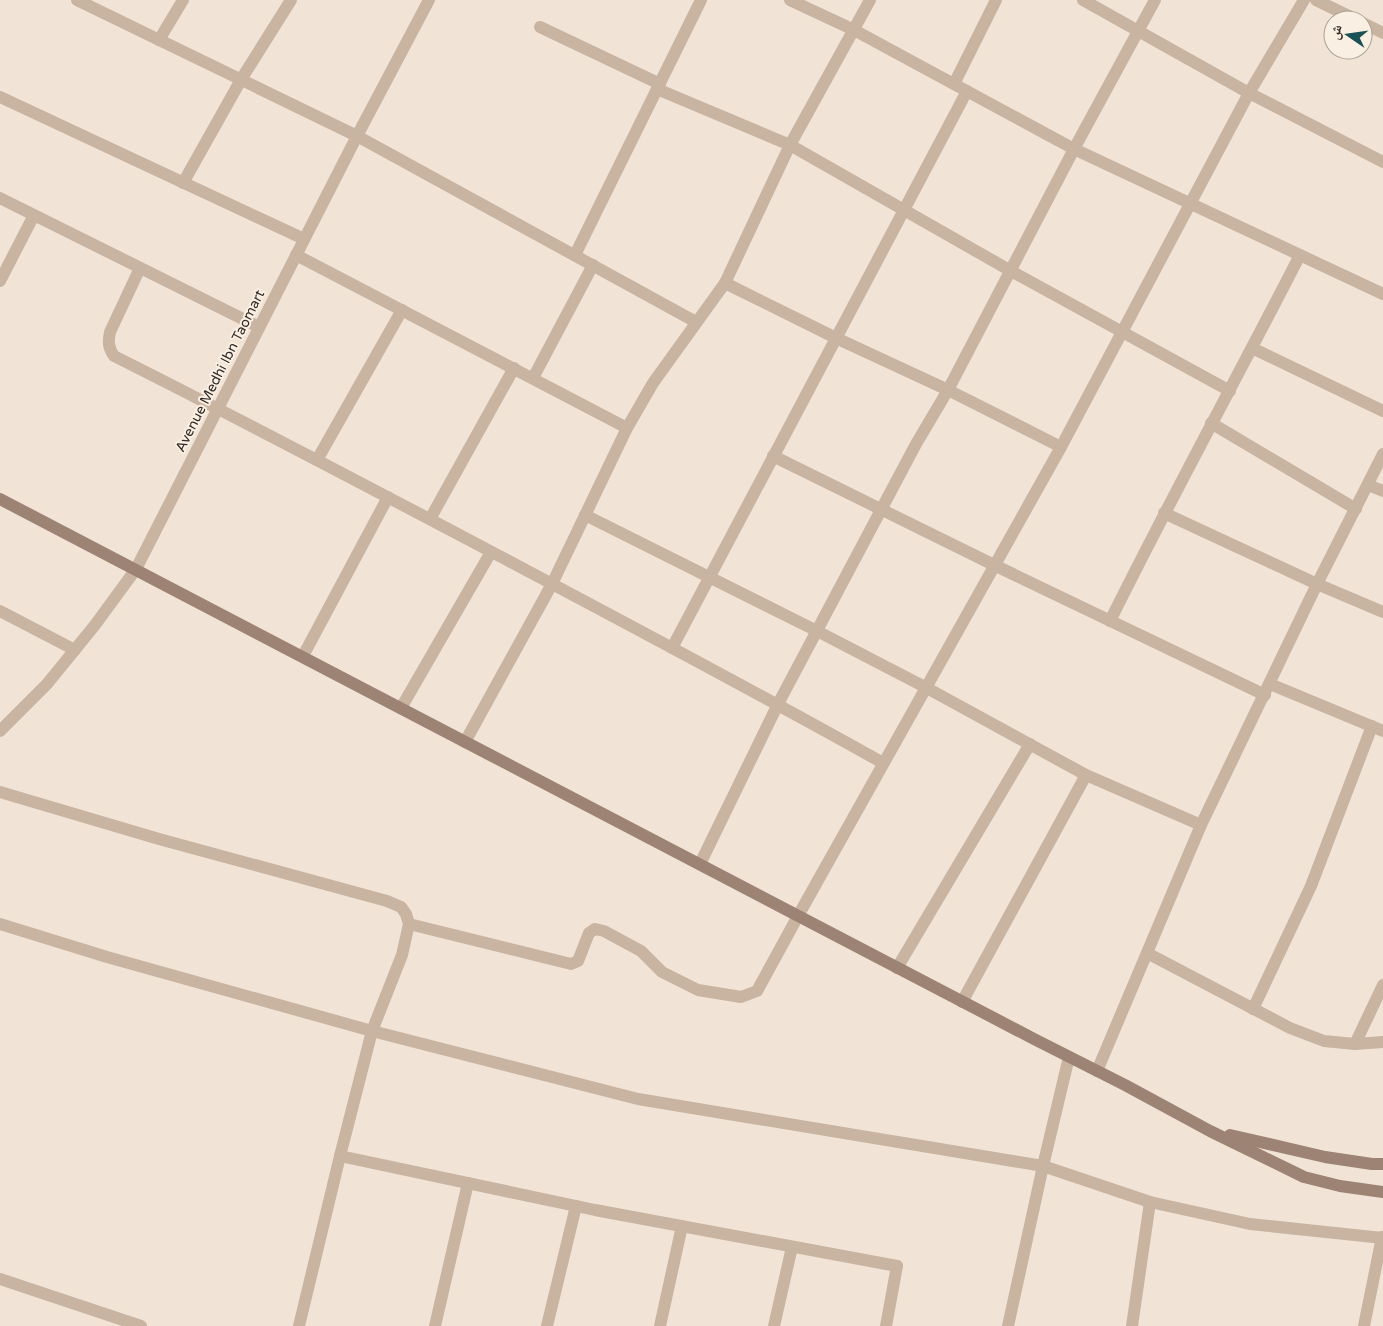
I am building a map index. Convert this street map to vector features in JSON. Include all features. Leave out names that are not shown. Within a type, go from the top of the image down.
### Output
[{"type":"main road","points":[[0,499],[1210,1131],[1304,1177],[1340,1186],[1383,1192]]},
{"type":"main road","points":[[1210,1131],[1325,1157],[1383,1164]]},
{"type":"street","points":[[77,0],[242,78],[357,136],[696,322]]},
{"type":"street","points":[[159,40],[183,0]]},
{"type":"street","points":[[184,183],[242,78],[291,0]]},
{"type":"street","name":"Avenue Medhi Ibn Taomart","points":[[0,731],[47,684],[136,569],[357,136],[429,0]]},
{"type":"street","points":[[575,255],[701,0]]},
{"type":"street","points":[[790,0],[854,30],[1074,149],[1383,294]]},
{"type":"street","points":[[465,742],[552,584],[627,428],[653,383],[724,283],[790,145],[870,0]]},
{"type":"street","points":[[954,84],[996,0]]},
{"type":"street","points":[[1083,0],[1249,92],[1383,162]]},
{"type":"street","points":[[700,864],[778,704],[916,444],[948,390],[1074,149],[1155,0]]},
{"type":"street","points":[[409,924],[571,964],[578,961],[589,933],[595,929],[604,931],[641,951],[662,972],[698,990],[741,997],[757,991],[925,687],[1061,447],[1249,92],[1304,0]]},
{"type":"street","points":[[1316,0],[1336,10]]},
{"type":"street","points":[[540,27],[659,87],[790,145],[1011,271],[1230,391]]},
{"type":"street","points":[[672,648],[708,576],[967,91]]},
{"type":"street","points":[[0,97],[304,239]]},
{"type":"street","points":[[0,198],[259,327]]},
{"type":"street","points":[[0,281],[34,215]]},
{"type":"street","points":[[296,255],[627,428]]},
{"type":"street","points":[[1110,621],[1164,513],[1300,255]]},
{"type":"street","points":[[533,378],[593,265]]},
{"type":"street","points":[[140,268],[110,332],[108,342],[114,356],[430,519],[778,704],[883,763]]},
{"type":"street","points":[[724,283],[948,390],[1061,447]]},
{"type":"street","points":[[317,460],[402,310]]},
{"type":"street","points":[[1252,348],[1383,411]]},
{"type":"street","points":[[430,519],[514,368]]},
{"type":"street","points":[[1211,423],[1356,509]]},
{"type":"street","points":[[1097,1071],[1201,825],[1383,454]]},
{"type":"street","points":[[773,456],[1110,621],[1268,689],[1377,729],[1311,886],[1253,1009]]},
{"type":"street","points":[[1368,485],[1383,491]]},
{"type":"street","points":[[303,656],[388,497]]},
{"type":"street","points":[[1164,513],[1383,612]]},
{"type":"street","points":[[585,515],[818,631],[1086,775],[1201,825]]},
{"type":"street","points":[[401,708],[491,552]]},
{"type":"street","points":[[0,611],[75,650]]},
{"type":"street","points":[[897,968],[1030,744]]},
{"type":"street","points":[[962,1002],[1086,775]]},
{"type":"street","points":[[0,792],[159,839],[387,901],[400,908],[406,914],[409,924],[402,955],[372,1031],[299,1326]]},
{"type":"street","points":[[0,924],[116,960],[372,1031],[638,1099],[1043,1166],[1150,1202],[1250,1224],[1382,1238],[1364,1326]]},
{"type":"street","points":[[1147,953],[1290,1028],[1324,1041],[1355,1044],[1383,1042]]},
{"type":"street","points":[[1355,1044],[1383,985]]},
{"type":"street","points":[[1008,1326],[1069,1057]]},
{"type":"street","points":[[340,1156],[576,1206],[897,1266],[886,1326]]},
{"type":"street","points":[[435,1326],[468,1183]]},
{"type":"street","points":[[1132,1326],[1150,1202]]},
{"type":"street","points":[[547,1326],[576,1206]]},
{"type":"street","points":[[660,1326],[682,1226]]},
{"type":"street","points":[[774,1326],[792,1247]]},
{"type":"street","points":[[0,1279],[141,1326]]}]
